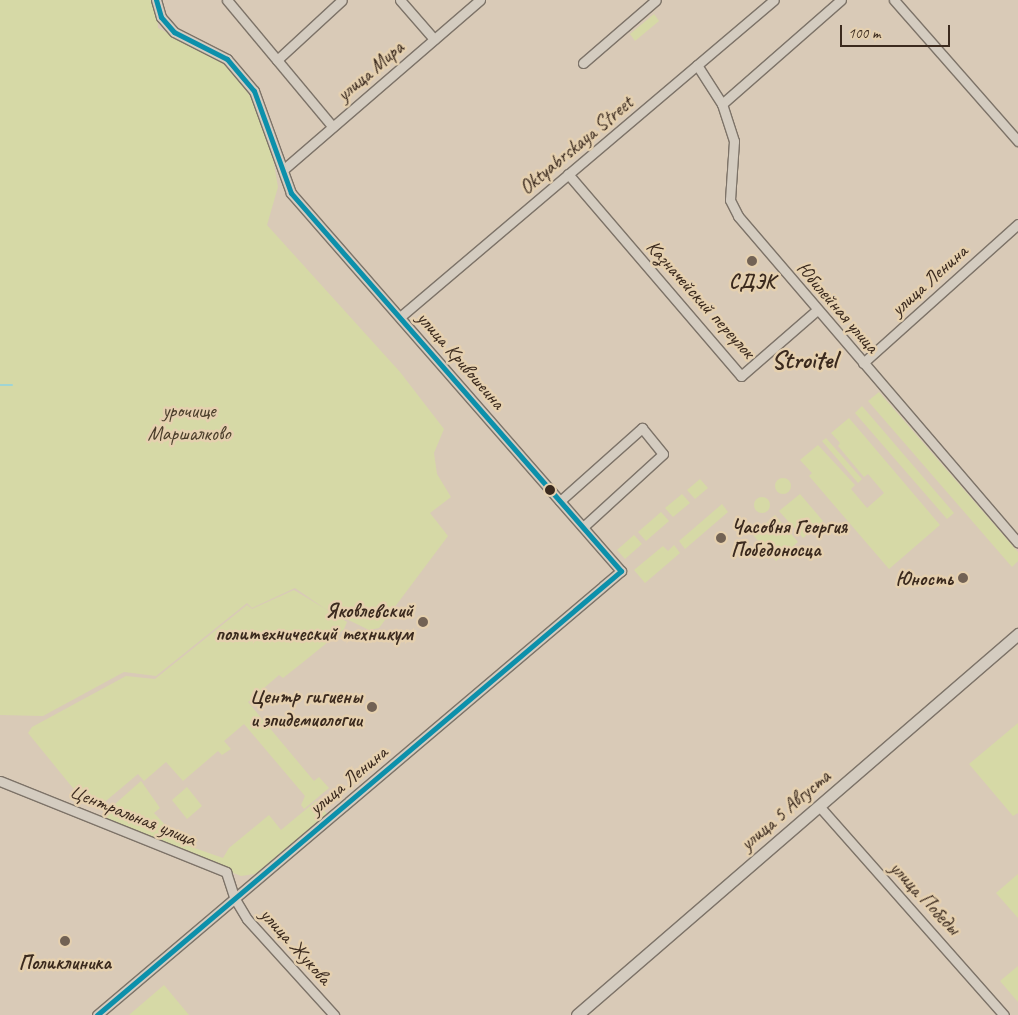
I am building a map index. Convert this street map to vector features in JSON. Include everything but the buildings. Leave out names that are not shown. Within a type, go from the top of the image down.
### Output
[{"type":"street","name":"улица Кривошеина","points":[[156,0],[161,17],[170,29],[227,59],[254,91],[284,169],[284,180],[290,193],[621,571]]},
{"type":"street","points":[[227,0],[333,127]]},
{"type":"street","points":[[277,60],[342,0]]},
{"type":"street","points":[[400,0],[434,39]]},
{"type":"street","name":"улица Мира","points":[[284,169],[480,0]]},
{"type":"street","points":[[584,63],[656,0]]},
{"type":"street","name":"Oktyabrskaya Street","points":[[400,317],[774,0]]},
{"type":"street","points":[[722,104],[841,0]]},
{"type":"street","points":[[894,0],[1018,141]]},
{"type":"street","name":"Юбилейная улица","points":[[697,65],[722,104],[734,141],[730,200],[745,225],[1018,543]]},
{"type":"street","name":"Казначейский переулок","points":[[568,174],[742,376],[818,310]]},
{"type":"street","name":"улица Ленина","points":[[863,363],[1018,224]]},
{"type":"street","points":[[560,501],[642,428],[663,454],[583,527]]},
{"type":"street","name":"улица Ленина","points":[[97,1015],[621,571]]},
{"type":"street","name":"улица 5 Августа","points":[[577,1015],[1018,634]]},
{"type":"street","name":"Центральная улица","points":[[0,781],[226,872],[235,899]]},
{"type":"street","name":"улица Победы","points":[[819,806],[1004,1015]]},
{"type":"street","name":"улица Жукова","points":[[235,899],[247,919],[334,1015]]},
{"type":"green space","name":"урочище Маршалково","points":[[0,0],[156,0],[158,28],[233,67],[256,107],[271,147],[278,187],[267,225],[400,372],[444,429],[434,453],[437,474],[451,497],[430,513],[448,536],[379,628],[369,630],[324,608],[295,588],[252,608],[247,603],[156,676],[124,672],[43,716],[0,715]]},
{"type":"green space","points":[[654,14],[659,21],[635,41],[630,34]]},
{"type":"green space","points":[[879,392],[1018,552],[1018,561],[1012,567],[868,401]]},
{"type":"green space","points":[[862,406],[954,513],[947,519],[855,413]]},
{"type":"green space","points":[[849,418],[940,525],[889,569],[809,476],[812,473],[800,460],[818,445],[855,485],[851,489],[867,508],[884,493],[868,474],[864,477],[838,446],[840,443],[831,433]]},
{"type":"green space","points":[[826,438],[862,479],[858,483],[822,441]]},
{"type":"green space","points":[[780,478],[786,478],[791,483],[789,492],[780,494],[775,489],[775,483]]},
{"type":"green space","points":[[700,479],[708,488],[695,499],[687,490]]},
{"type":"green space","points":[[682,494],[690,503],[673,517],[665,508]]},
{"type":"green space","points":[[800,494],[823,521],[803,538],[779,511]]},
{"type":"green space","points":[[762,497],[770,505],[762,513],[754,505]]},
{"type":"green space","points":[[722,504],[728,512],[685,549],[679,541]]},
{"type":"green space","points":[[661,512],[669,521],[646,541],[638,532]]},
{"type":"green space","points":[[775,515],[798,542],[776,561],[753,535]]},
{"type":"green space","points":[[634,535],[642,544],[625,559],[617,550]]},
{"type":"green space","points":[[674,545],[680,553],[645,583],[634,570],[663,546],[668,551]]},
{"type":"green space","points":[[294,590],[347,622],[344,629],[302,663],[283,678],[279,675],[248,702],[314,781],[319,777],[329,788],[304,809],[301,805],[305,796],[244,724],[224,741],[231,749],[222,755],[218,751],[183,781],[166,762],[144,781],[138,774],[101,805],[77,793],[28,733],[32,727],[126,676],[155,679],[247,605],[252,609]]},
{"type":"green space","points":[[1018,723],[1018,813],[1013,816],[969,764]]},
{"type":"green space","points":[[141,781],[160,808],[154,813],[183,844],[223,858],[229,848],[269,815],[281,830],[316,801],[327,814],[255,874],[241,876],[98,819]]},
{"type":"green space","points":[[187,787],[202,806],[187,819],[172,800]]},
{"type":"green space","points":[[1018,874],[1018,918],[996,893]]},
{"type":"green space","points":[[1018,966],[1018,1002],[1000,981]]},
{"type":"green space","points":[[164,985],[189,1015],[129,1015]]},
{"type":"waterway","points":[[0,385],[12,385]]},
{"type":"transit line","points":[[97,1015],[621,571],[291,193],[254,91],[227,59],[174,32],[161,17],[156,0]]},
{"type":"place","name":"СДЭК","points":[[752,261]]},
{"type":"place","name":"Часовня Георгия Победоносца","points":[[721,538]]},
{"type":"place","name":"Юность","points":[[963,578]]},
{"type":"place","name":"Яковлевский политехнический техникум","points":[[423,622]]},
{"type":"place","name":"Центр гигиены и эпидемиологии","points":[[372,707]]},
{"type":"place","name":"Поликлиника","points":[[65,941]]},
{"type":"district","name":"Stroitel","points":[[804,360]]}]
